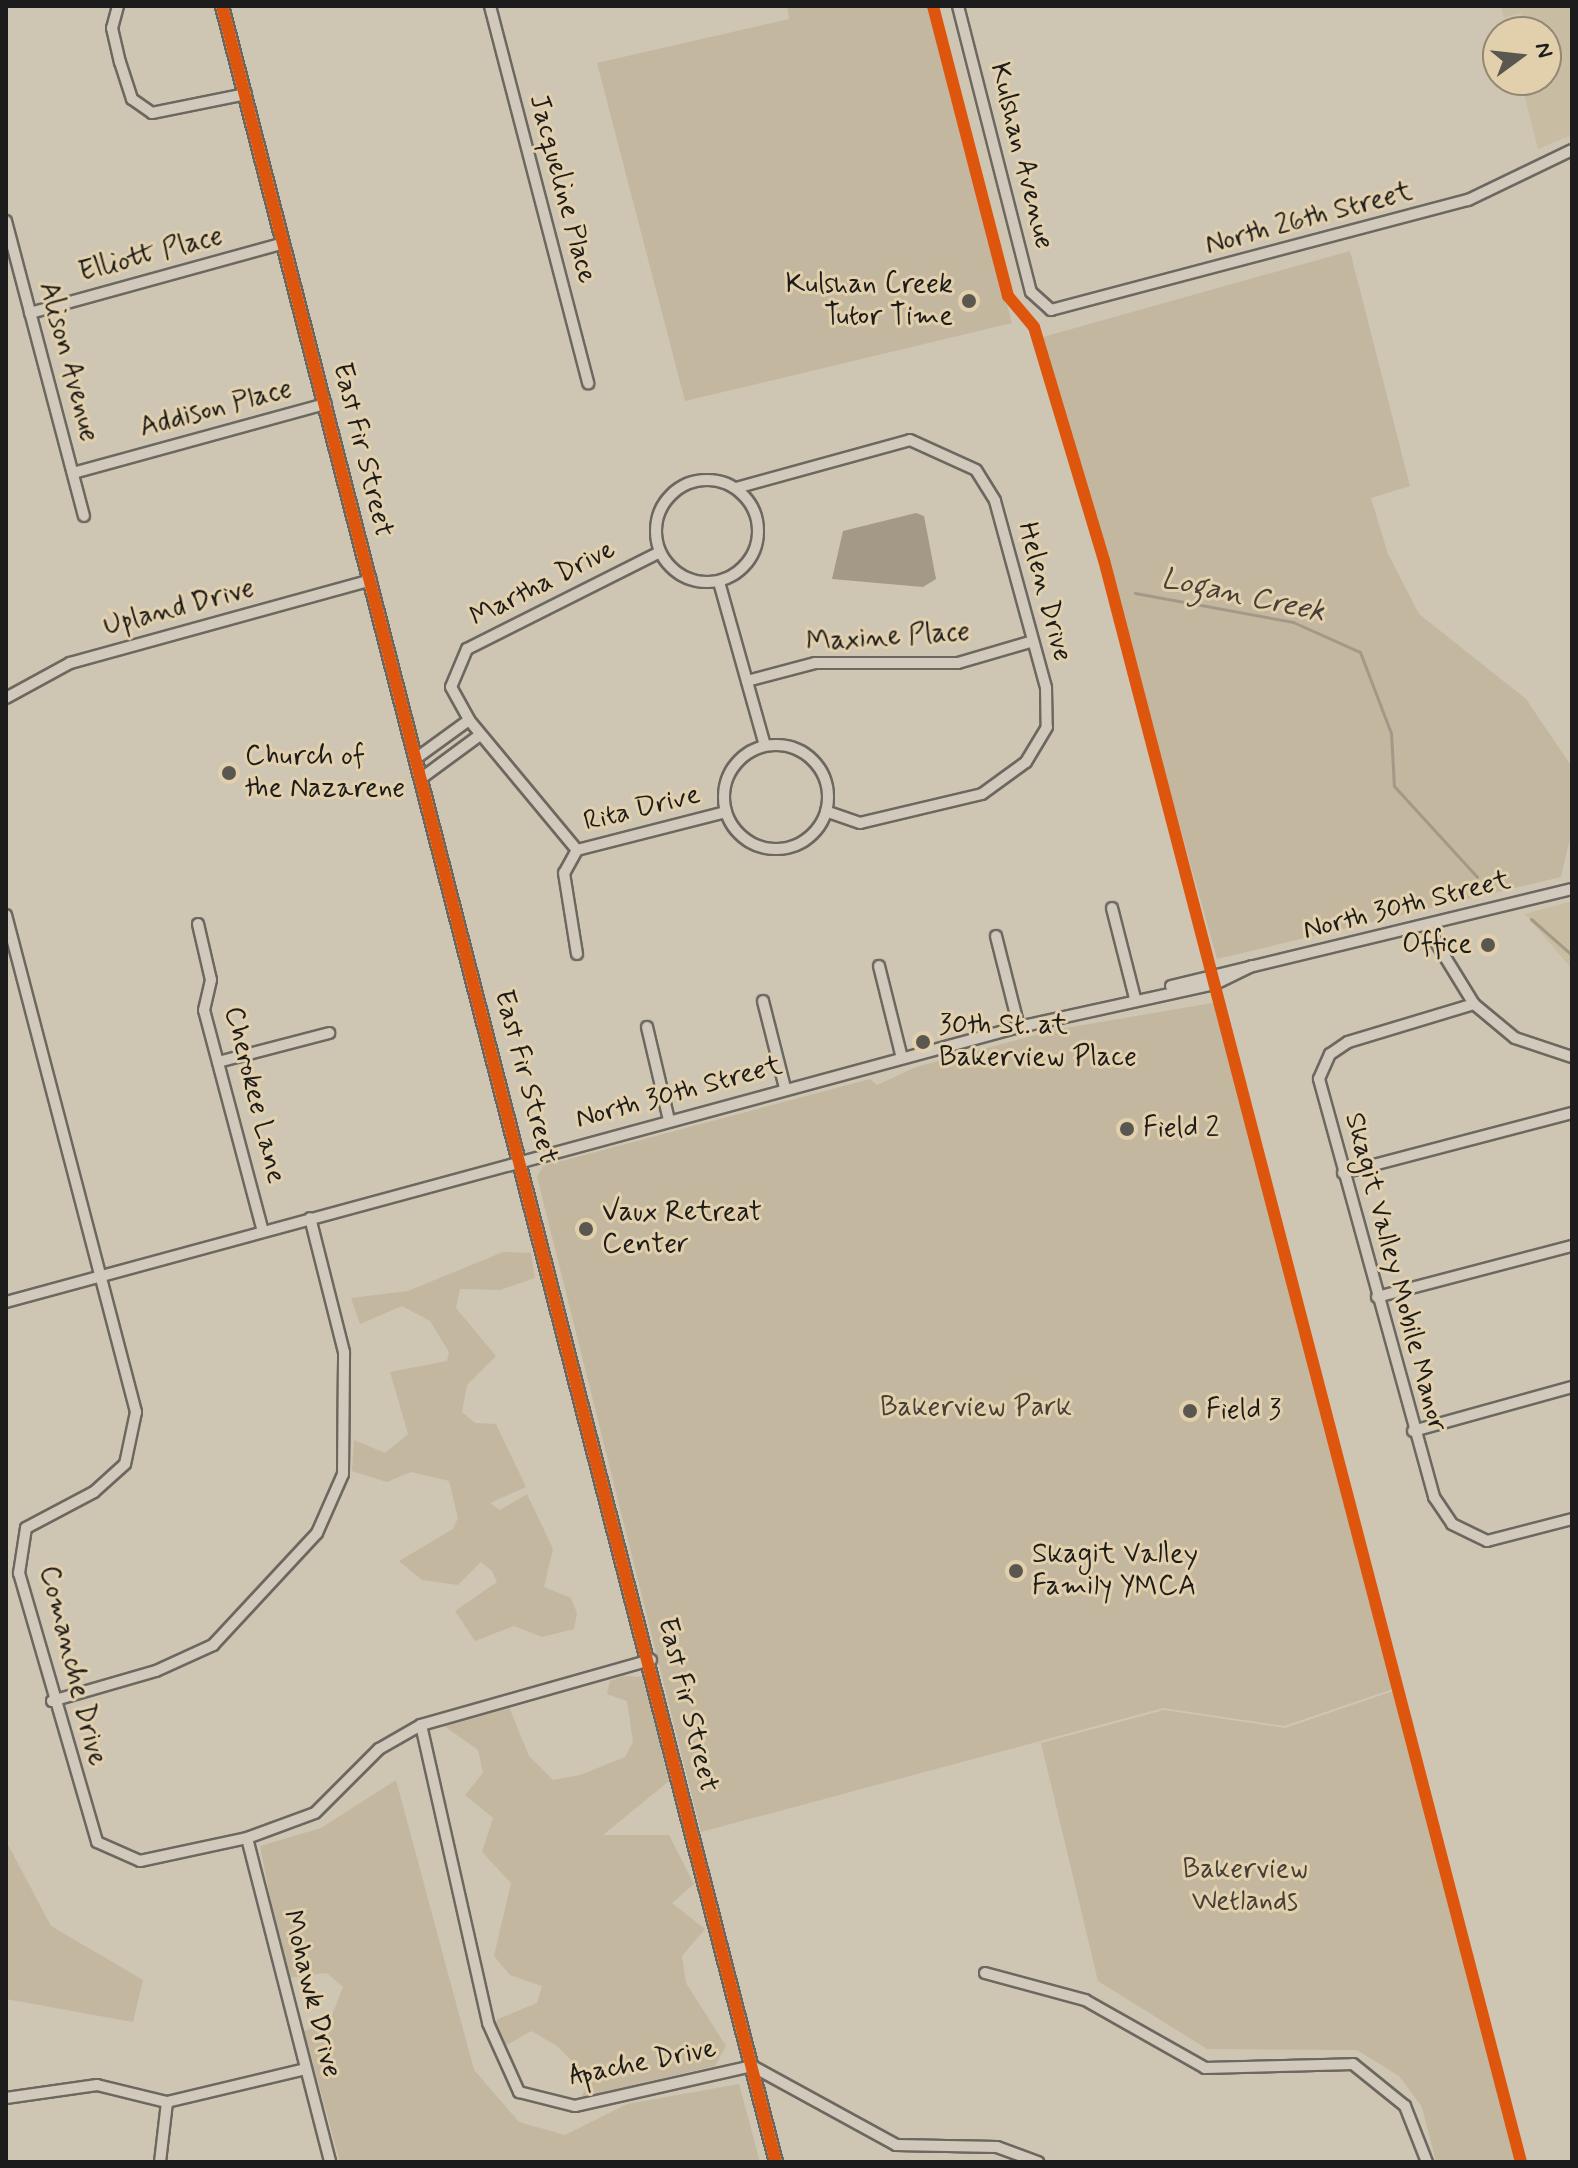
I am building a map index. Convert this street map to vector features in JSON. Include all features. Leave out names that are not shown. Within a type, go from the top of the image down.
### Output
[{"type":"street","points":[[118,6],[112,28],[120,62],[132,99],[152,113],[246,94]]},
{"type":"street","name":"East Fir Street","points":[[222,6],[651,1660],[776,2162]]},
{"type":"street","name":"Jacqueline Place","points":[[490,6],[588,383]]},
{"type":"street","name":"Kulshan Avenue","points":[[958,6],[1031,292],[1051,310]]},
{"type":"street","name":"North 26th Street","points":[[1051,310],[1468,200],[1572,150]]},
{"type":"street","name":"Alison Avenue","points":[[6,221],[10,251],[30,313],[84,516]]},
{"type":"street","name":"Elliott Place","points":[[30,313],[284,243]]},
{"type":"street","name":"Addison Place","points":[[73,473],[326,404]]},
{"type":"street","name":"Helen Drive","points":[[736,488],[910,440],[946,451],[976,470],[995,501],[1033,641],[1047,727],[1026,762],[982,794],[860,823],[826,811]]},
{"type":"street","points":[[693,481],[736,488],[750,502],[758,541],[737,574],[719,582],[674,571],[660,552],[658,520],[674,491],[693,481]]},
{"type":"street","name":"Martha Drive","points":[[455,667],[467,649],[660,552]]},
{"type":"street","name":"Upland Drive","points":[[6,698],[70,663],[371,580]]},
{"type":"street","points":[[719,582],[765,746]]},
{"type":"street","name":"Maxine Place","points":[[747,681],[815,663],[958,663],[1033,641]]},
{"type":"street","name":"Rita Drive","points":[[455,667],[451,687],[469,720],[577,850],[726,812]]},
{"type":"street","points":[[418,757],[469,720]]},
{"type":"street","points":[[423,777],[480,735]]},
{"type":"street","points":[[765,746],[800,751],[814,762],[828,793],[826,811],[808,839],[777,849],[745,839],[726,812],[732,771],[765,746]]},
{"type":"street","points":[[577,850],[564,873],[577,954]]},
{"type":"street","name":"North 30th Street","points":[[6,1302],[785,1088],[1252,966],[1572,889]]},
{"type":"street","points":[[1112,908],[1135,998]]},
{"type":"street","name":"Comanche Drive","points":[[6,915],[136,1412],[125,1464],[94,1492],[26,1528],[19,1573],[87,1820],[108,1851],[140,1861],[247,1838],[315,1813],[379,1749],[421,1725],[651,1660]]},
{"type":"street","name":"Cherokee Lane","points":[[198,924],[211,980],[204,1010],[263,1231]]},
{"type":"street","points":[[1426,926],[1474,1004],[1515,1038],[1572,1057]]},
{"type":"street","points":[[996,936],[1019,1027]]},
{"type":"street","points":[[879,966],[902,1058]]},
{"type":"street","points":[[763,1001],[785,1088]]},
{"type":"street","name":"Skagit Valley Mobile Manor","points":[[1474,1004],[1330,1054],[1319,1079],[1413,1431],[1434,1497],[1452,1524],[1487,1541],[1572,1519]]},
{"type":"street","points":[[647,1027],[669,1120]]},
{"type":"street","points":[[218,1062],[329,1033]]},
{"type":"street","points":[[1343,1173],[1572,1113]]},
{"type":"street","points":[[52,1701],[156,1671],[213,1645],[317,1533],[343,1474],[344,1352],[310,1218]]},
{"type":"street","points":[[1377,1297],[1572,1246]]},
{"type":"street","points":[[1413,1431],[1572,1387]]},
{"type":"street","name":"Apache Drive","points":[[421,1725],[488,2023],[519,2092],[575,2106],[752,2066],[896,2145],[997,2147],[1038,2162]]},
{"type":"street","name":"Mohawk Drive","points":[[247,1838],[330,2162]]},
{"type":"street","points":[[985,1973],[1085,2000],[1205,2068],[1353,2064],[1405,2106],[1427,2162]]},
{"type":"street","points":[[6,2098],[97,2085],[167,2102],[305,2069]]},
{"type":"street","points":[[160,2162],[167,2102]]},
{"type":"shaded area","points":[[1501,6],[1572,6],[1572,135],[1538,149],[1525,96],[1562,96],[1562,16],[1522,16],[1521,13],[1504,16]]},
{"type":"shaded area","points":[[916,513],[924,516],[936,579],[923,587],[832,579],[843,531]]},
{"type":"shaded area","points":[[1572,901],[1572,969],[1525,914]]},
{"type":"green space","points":[[787,6],[928,6],[1012,323],[685,401],[597,63],[789,19]]},
{"type":"green space","points":[[1350,251],[1410,486],[1371,498],[1388,554],[1419,614],[1526,699],[1572,767],[1572,830],[1561,877],[1217,959],[1043,337]]},
{"type":"green space","name":"Bakerview Park","points":[[1224,1001],[1399,1687],[1284,1726],[1163,1708],[701,1832],[537,1177],[543,1166],[870,1079],[877,1085],[916,1067],[1054,1030]]},
{"type":"green space","points":[[503,1252],[531,1253],[535,1278],[500,1290],[460,1289],[456,1308],[496,1356],[467,1385],[462,1412],[475,1423],[496,1424],[526,1487],[490,1503],[500,1510],[527,1494],[553,1549],[544,1587],[571,1598],[577,1613],[574,1629],[542,1637],[514,1626],[475,1641],[455,1611],[497,1582],[492,1571],[481,1562],[458,1585],[422,1580],[399,1561],[453,1529],[458,1518],[449,1481],[411,1472],[387,1482],[352,1471],[354,1440],[385,1453],[408,1434],[390,1372],[447,1361],[449,1352],[430,1321],[402,1306],[360,1324],[351,1298],[408,1291]]},
{"type":"green space","points":[[623,1676],[643,1677],[669,1781],[603,1835],[669,1835],[694,1884],[672,1903],[705,1929],[682,1956],[686,1983],[726,2046],[715,2066],[581,2097],[590,2079],[557,2046],[531,2031],[495,2052],[487,2033],[498,2019],[537,2003],[542,1986],[510,1975],[494,1956],[511,1883],[482,1852],[493,1818],[465,1795],[483,1773],[478,1750],[444,1726],[509,1707],[529,1756],[553,1780],[580,1775],[625,1757],[633,1742],[627,1701],[607,1694],[610,1681]]},
{"type":"green space","name":"Bakerview Wetlands","points":[[1399,1689],[1519,2162],[1436,2162],[1422,2107],[1399,2076],[1357,2050],[1207,2049],[1098,1981],[1041,1743],[1164,1710],[1285,1728]]},
{"type":"green space","points":[[396,1780],[474,2070],[519,2122],[565,2135],[627,2104],[739,2084],[760,2162],[340,2162],[304,2031],[329,2023],[343,1987],[327,1973],[286,1978],[260,1846],[321,1828]]},
{"type":"green space","points":[[6,1841],[51,1926],[143,1980],[133,2022],[6,1999]]},
{"type":"waterway","name":"Logan Creek","points":[[1135,593],[1293,622],[1360,652],[1391,733],[1394,786],[1477,877]]},
{"type":"waterway","name":"Logan Creek","points":[[1531,919],[1572,955]]},
{"type":"cycle path","points":[[222,6],[776,2162]]},
{"type":"cycle path","points":[[933,6],[1008,296],[1034,327],[1104,560],[1521,2162]]},
{"type":"place","name":"Kulshan Creek Tutor Time","points":[[969,301]]},
{"type":"place","name":"Church of the Nazarene","points":[[229,773]]},
{"type":"place","name":"Office","points":[[1488,945]]},
{"type":"place","name":"30th St. at Bakerview Place","points":[[923,1042]]},
{"type":"place","name":"Field 2","points":[[1127,1129]]},
{"type":"place","name":"Vaux Retreat Center","points":[[586,1229]]},
{"type":"place","name":"Field 3","points":[[1190,1411]]},
{"type":"place","name":"Skagit Valley Family YMCA","points":[[1016,1571]]}]
